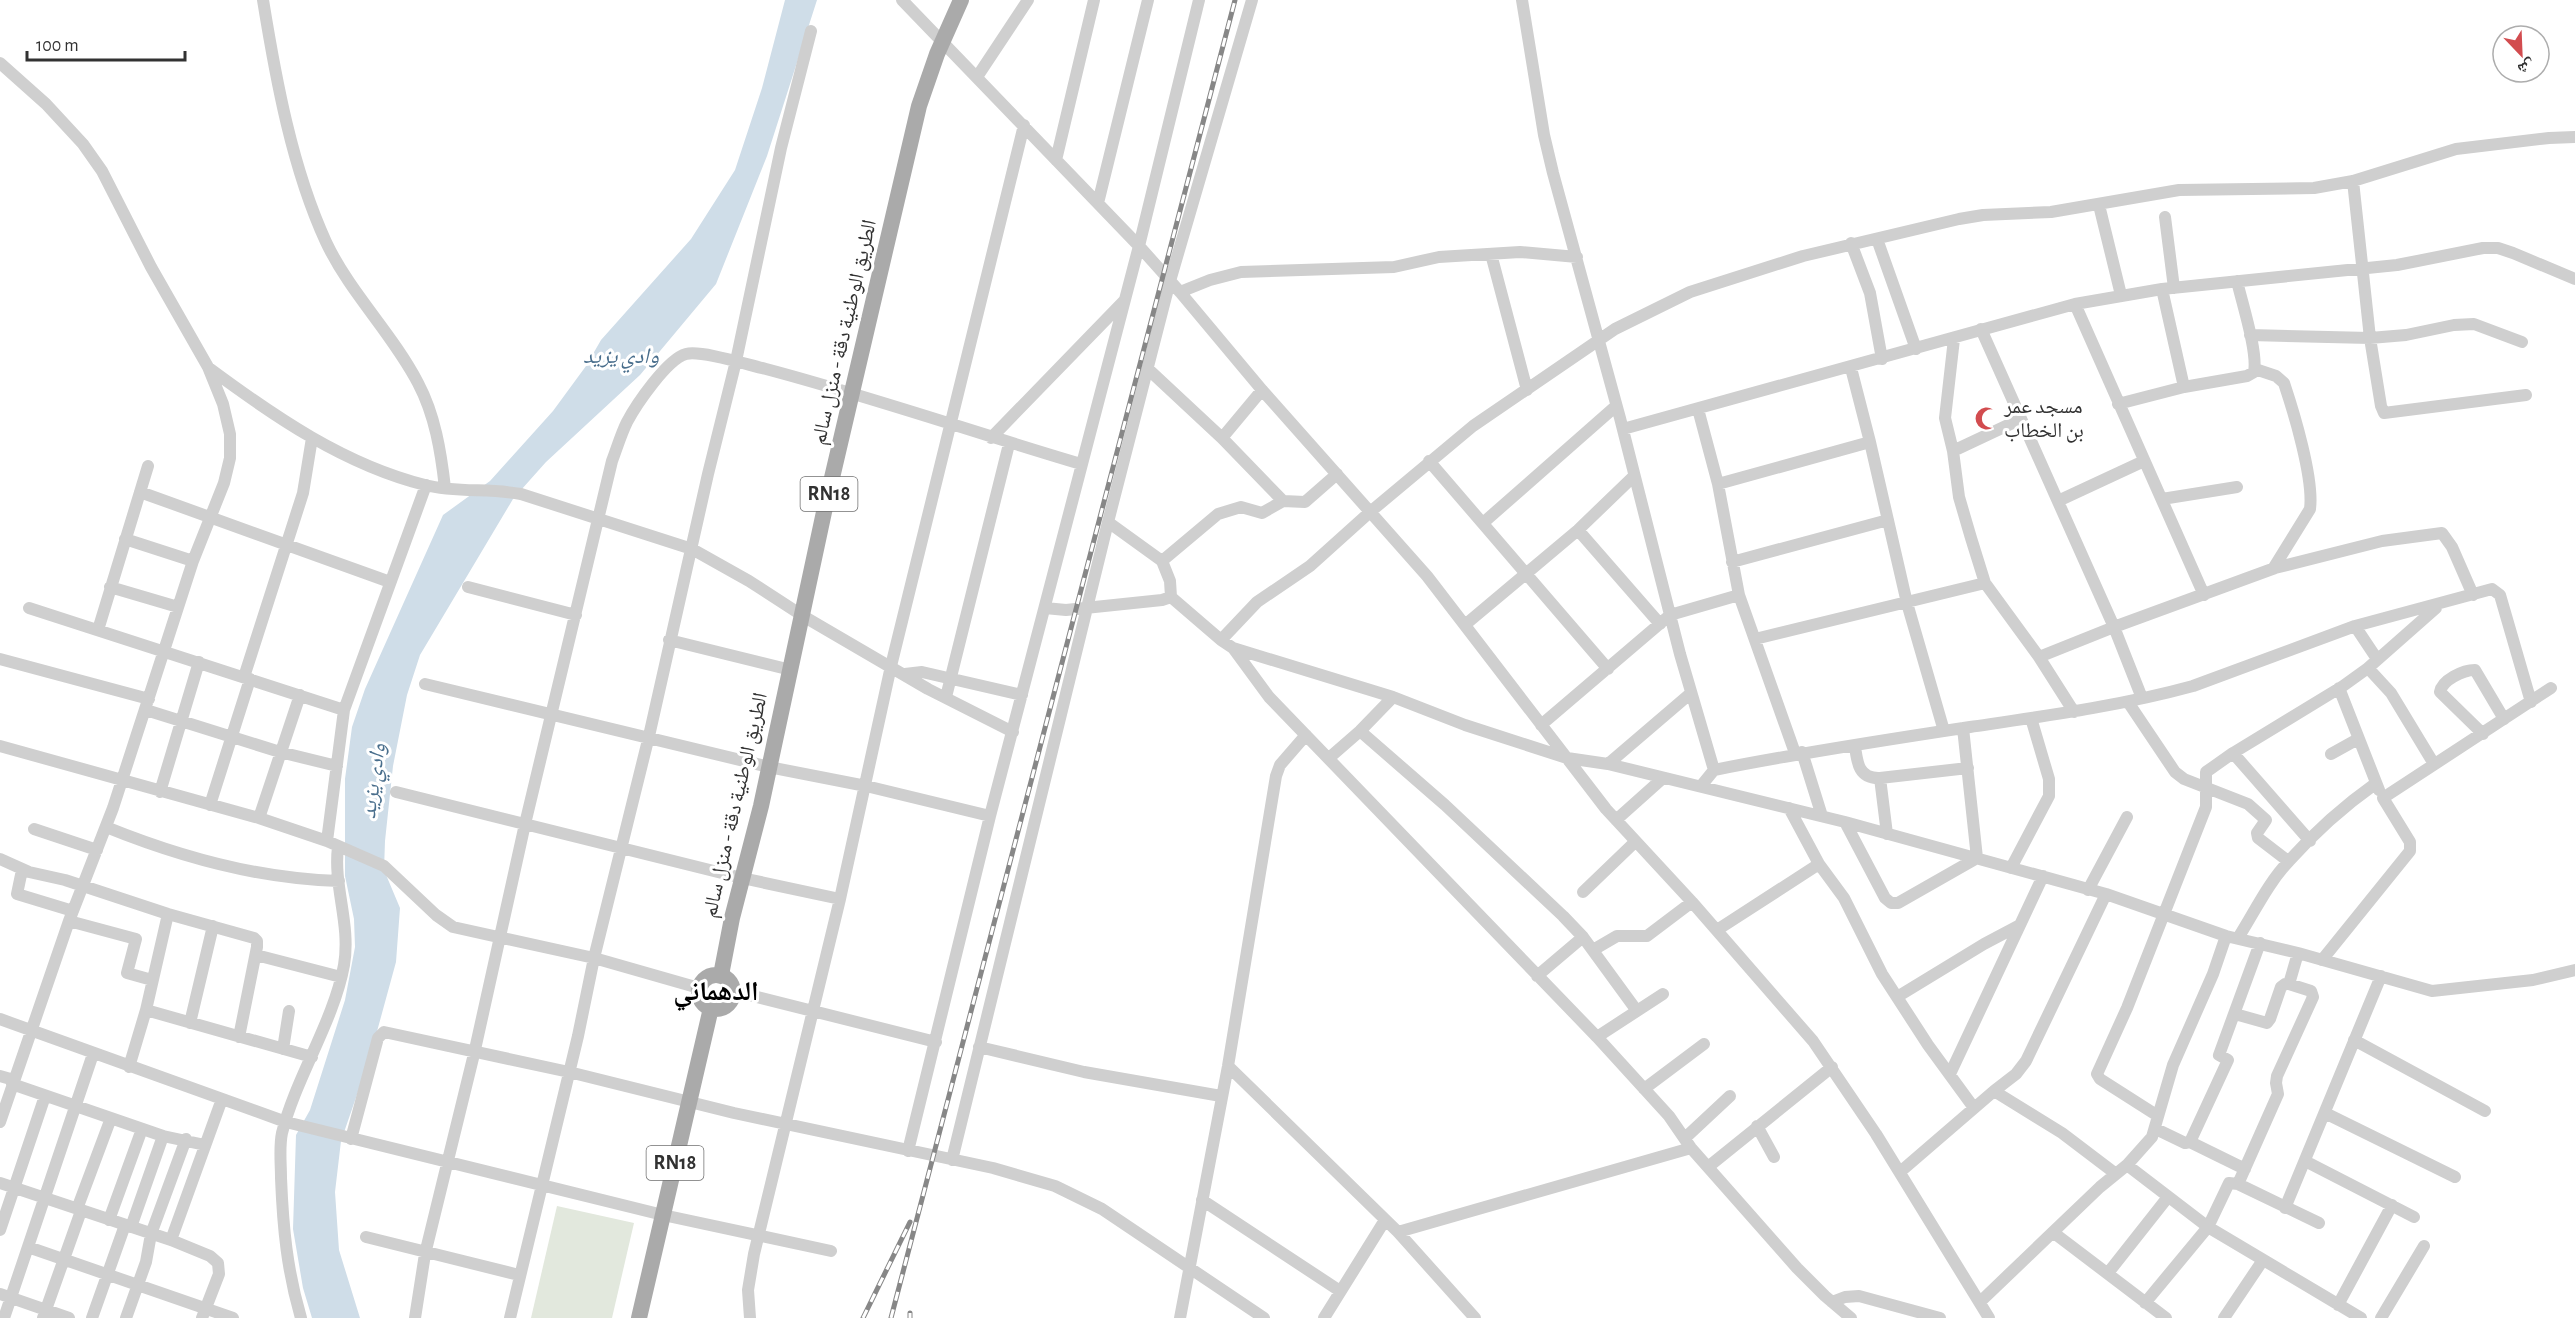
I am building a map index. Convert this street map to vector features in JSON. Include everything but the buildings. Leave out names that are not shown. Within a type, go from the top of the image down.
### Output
[{"type":"main road","name":"الطريق الوطنية دقة - منزل سالم","points":[[721,975],[919,106],[961,0]]},
{"type":"main road","name":"الطريق الوطنية دقة - منزل سالم","points":[[954,19],[968,0]]},
{"type":"main road","points":[[721,975],[730,981],[733,991],[726,1005],[711,1008],[701,1001],[699,988],[707,976],[721,975]]},
{"type":"main road","name":"RN18","points":[[639,1318],[711,1008]]},
{"type":"street","points":[[263,0],[278,82],[314,212],[326,242],[344,274],[418,383],[431,415],[441,455],[445,488]]},
{"type":"street","points":[[902,0],[1024,125],[1180,292],[1262,390],[1427,576],[1616,820],[1717,930],[1813,1041],[1900,1172],[1989,1318]]},
{"type":"street","points":[[977,76],[1028,0]]},
{"type":"street","points":[[1056,160],[1094,0]]},
{"type":"street","points":[[1098,203],[1148,0]]},
{"type":"street","points":[[908,1151],[990,816],[1139,246],[1199,0]]},
{"type":"street","points":[[952,1160],[1108,522],[1170,281],[1252,0]]},
{"type":"street","points":[[1522,0],[1544,135],[1670,615],[1714,770]]},
{"type":"street","points":[[510,1318],[570,1072],[594,958],[736,361],[781,148],[811,32]]},
{"type":"street","points":[[0,63],[53,112],[83,144],[102,171],[151,267],[208,368],[222,404],[230,434],[228,466],[224,483],[193,561],[122,782],[82,885],[0,1122]]},
{"type":"street","points":[[750,1318],[748,1290],[759,1235],[840,899],[891,666],[1024,125]]},
{"type":"street","points":[[1221,640],[1257,602],[1310,566],[1429,461],[1473,426],[1615,329],[1690,292],[1803,256],[1959,219],[1983,215],[2051,212],[2179,190],[2314,188],[2353,181],[2412,161],[2456,150],[2549,138],[2575,137]]},
{"type":"street","points":[[2353,181],[2370,338],[2384,413],[2526,395]]},
{"type":"street","points":[[2099,205],[2121,296]]},
{"type":"street","points":[[2165,217],[2168,288],[2184,387]]},
{"type":"street","points":[[1877,239],[1916,349]]},
{"type":"street","points":[[1851,243],[1870,293],[1882,359]]},
{"type":"street","points":[[1623,429],[1851,368],[2075,304],[2168,288],[2397,265],[2483,248],[2498,249],[2543,264],[2575,279]]},
{"type":"street","points":[[1180,292],[1210,280],[1241,272],[1394,267],[1439,257],[1520,252],[1577,257]]},
{"type":"street","points":[[1491,254],[1527,390]]},
{"type":"street","points":[[2118,404],[2184,387],[2247,376],[2254,372],[2250,335],[2237,281]]},
{"type":"street","points":[[991,438],[1125,299]]},
{"type":"street","points":[[2075,304],[2204,595]]},
{"type":"street","points":[[2250,335],[2370,338],[2406,335],[2454,325],[2474,324],[2522,342]]},
{"type":"street","points":[[1981,329],[2114,627],[2142,698]]},
{"type":"street","points":[[1954,339],[1945,418],[1953,452],[1959,497],[1985,583],[2039,657],[2074,712]]},
{"type":"street","points":[[415,1318],[426,1254],[447,1161],[612,460],[627,422],[664,371],[688,353],[736,361],[853,392],[1009,444],[1081,464]]},
{"type":"street","points":[[208,368],[267,411],[312,438],[356,460],[426,485],[470,490],[492,489],[521,494],[692,549],[928,689],[1013,732]]},
{"type":"street","points":[[1851,368],[1907,603],[1944,731]]},
{"type":"street","points":[[1148,369],[1283,501]]},
{"type":"street","points":[[2255,369],[2276,376],[2284,383],[2304,460],[2311,501],[2310,509],[2272,569]]},
{"type":"street","points":[[1221,438],[1262,390]]},
{"type":"street","points":[[1483,523],[1616,406]]},
{"type":"street","points":[[1698,409],[1718,484],[1739,595],[1822,816]]},
{"type":"street","points":[[1953,452],[2021,419]]},
{"type":"street","points":[[210,805],[286,543],[303,493],[312,438]]},
{"type":"street","points":[[1718,484],[1870,442]]},
{"type":"street","points":[[946,697],[1009,444]]},
{"type":"street","points":[[1429,461],[1608,669]]},
{"type":"street","points":[[2058,501],[2144,461]]},
{"type":"street","points":[[98,630],[148,466]]},
{"type":"street","points":[[1162,561],[1218,514],[1234,508],[1250,508],[1262,513],[1283,501],[1305,502],[1336,474]]},
{"type":"street","points":[[1466,624],[1578,530],[1634,477]]},
{"type":"street","points":[[327,841],[344,710],[426,485]]},
{"type":"street","points":[[2162,499],[2237,487]]},
{"type":"street","points":[[140,492],[390,582]]},
{"type":"street","points":[[1732,562],[1888,520]]},
{"type":"street","points":[[1108,522],[1162,561],[1170,581],[1171,597],[1233,648],[1393,697],[1465,726],[1568,758],[1608,764],[1845,822],[2106,894],[2226,936],[2298,953],[2432,991],[2533,980],[2575,970]]},
{"type":"street","points":[[1578,530],[1660,624]]},
{"type":"street","points":[[2039,657],[2272,569],[2382,541],[2438,532],[2449,541],[2473,595]]},
{"type":"street","points":[[125,539],[193,561]]},
{"type":"street","points":[[1755,639],[1985,583]]},
{"type":"street","points":[[110,587],[178,607]]},
{"type":"street","points":[[468,587],[576,615]]},
{"type":"street","points":[[1701,786],[1714,770],[1798,752],[1855,746],[2074,712],[2193,686],[2355,627],[2492,589],[2500,595],[2531,702]]},
{"type":"street","points":[[1541,725],[1670,615],[1739,595]]},
{"type":"street","points":[[1046,608],[1088,608],[1171,597]]},
{"type":"street","points":[[2158,1116],[2100,1079],[2097,1074],[2124,1015],[2206,807],[2206,772],[2339,688],[2372,663],[2439,605]]},
{"type":"street","points":[[29,608],[344,710]]},
{"type":"street","points":[[2355,627],[2372,663],[2434,764]]},
{"type":"street","points":[[669,640],[791,670]]},
{"type":"street","points":[[1233,648],[1269,697],[1597,1037],[1669,1116],[1708,1167],[1797,1268],[1851,1318]]},
{"type":"street","points":[[0,659],[147,705],[182,722],[231,735],[280,752],[337,766]]},
{"type":"street","points":[[160,792],[199,662]]},
{"type":"street","points":[[2483,734],[2440,692],[2443,685],[2455,676],[2467,670],[2475,670],[2504,719]]},
{"type":"street","points":[[905,674],[922,672],[951,681],[1022,695]]},
{"type":"street","points":[[425,684],[769,767],[866,786],[990,816]]},
{"type":"street","points":[[2322,960],[2410,851],[2410,842],[2375,784],[2339,688]]},
{"type":"street","points":[[2383,798],[2551,688]]},
{"type":"street","points":[[1608,764],[1691,693]]},
{"type":"street","points":[[259,818],[300,695]]},
{"type":"street","points":[[1329,758],[1360,732],[1393,697]]},
{"type":"street","points":[[2128,702],[2175,772],[2184,779],[2248,804],[2265,818],[2256,836],[2288,861]]},
{"type":"street","points":[[2011,868],[2049,796],[2049,779],[2031,718]]},
{"type":"street","points":[[1963,728],[1977,858]]},
{"type":"street","points":[[1360,732],[1445,805],[1583,937],[1637,1011]]},
{"type":"street","points":[[1179,1318],[1228,1066],[1276,776],[1280,765],[1306,735]]},
{"type":"street","points":[[2331,754],[2358,740]]},
{"type":"street","points":[[0,746],[122,782],[259,818],[327,841],[384,866],[436,915],[453,927],[499,939],[594,958],[699,988]]},
{"type":"street","points":[[1855,746],[1858,766],[1869,777],[1880,778],[1968,768]]},
{"type":"street","points":[[2233,753],[2310,841]]},
{"type":"street","points":[[1616,820],[1663,778]]},
{"type":"street","points":[[1880,778],[1887,834]]},
{"type":"street","points":[[2238,939],[2271,884],[2288,861],[2356,798],[2375,784]]},
{"type":"street","points":[[396,792],[742,878],[840,899]]},
{"type":"street","points":[[1789,808],[1819,864],[1840,891],[1881,974],[1928,1045],[1974,1108]]},
{"type":"street","points":[[2088,890],[2127,817]]},
{"type":"street","points":[[1845,822],[1885,898],[1891,903],[1898,903],[1977,858]]},
{"type":"street","points":[[106,827],[205,861],[282,876],[339,880]]},
{"type":"street","points":[[34,829],[97,850]]},
{"type":"street","points":[[1583,892],[1635,842]]},
{"type":"street","points":[[301,1318],[286,1261],[281,1142],[286,1122],[341,976],[345,951],[345,925],[337,865],[339,848]]},
{"type":"street","points":[[0,859],[22,870],[82,885],[168,914],[254,938],[257,943],[256,956],[239,1037]]},
{"type":"street","points":[[1717,930],[1819,864]]},
{"type":"street","points":[[22,870],[17,894],[136,939],[127,973],[152,980]]},
{"type":"street","points":[[1950,1074],[2043,876]]},
{"type":"street","points":[[1900,1172],[2016,1074],[2026,1061],[2106,894]]},
{"type":"street","points":[[1593,950],[1617,936],[1647,936],[1692,902]]},
{"type":"street","points":[[129,1067],[146,1010],[168,914]]},
{"type":"street","points":[[190,1023],[213,926]]},
{"type":"street","points":[[1898,997],[1963,956],[2018,926]]},
{"type":"street","points":[[1980,1302],[2127,1165],[2152,1137],[2173,1065],[2213,974],[2226,936]]},
{"type":"street","points":[[1537,976],[1583,937]]},
{"type":"street","points":[[2190,1142],[2228,1060],[2219,1055],[2260,944]]},
{"type":"street","points":[[2289,984],[2298,953]]},
{"type":"street","points":[[256,956],[341,976]]},
{"type":"street","points":[[2285,1208],[2381,976]]},
{"type":"street","points":[[2235,1014],[2266,1023],[2270,1019],[2281,987],[2285,984],[2311,991],[2313,997],[2277,1076],[2278,1094],[2238,1184]]},
{"type":"street","points":[[733,991],[936,1041]]},
{"type":"street","points":[[1597,1037],[1663,994]]},
{"type":"street","points":[[146,1010],[312,1057]]},
{"type":"street","points":[[283,1049],[289,1011]]},
{"type":"street","points":[[0,1019],[286,1122],[663,1215],[831,1251]]},
{"type":"street","points":[[349,1139],[378,1038],[381,1034],[398,1034],[474,1054],[570,1072],[689,1103],[1033,1179],[1102,1209],[1264,1318]]},
{"type":"street","points":[[2355,1040],[2484,1111]]},
{"type":"street","points":[[1644,1089],[1704,1044]]},
{"type":"street","points":[[979,1047],[1084,1072],[1221,1096]]},
{"type":"street","points":[[4,1318],[6,1296],[28,1247],[93,1054]]},
{"type":"street","points":[[1228,1066],[1398,1232],[1476,1318]]},
{"type":"street","points":[[1708,1167],[1832,1067]]},
{"type":"street","points":[[0,1076],[45,1096],[142,1129],[205,1145]]},
{"type":"street","points":[[1994,1091],[2068,1138],[2116,1174]]},
{"type":"street","points":[[0,1230],[45,1096]]},
{"type":"street","points":[[1398,1232],[1688,1143],[1730,1096]]},
{"type":"street","points":[[171,1240],[222,1099]]},
{"type":"street","points":[[2325,1113],[2456,1177]]},
{"type":"street","points":[[44,1314],[111,1118]]},
{"type":"street","points":[[1757,1126],[1774,1157]]},
{"type":"street","points":[[109,1220],[142,1129]]},
{"type":"street","points":[[2156,1129],[2185,1143],[2190,1142],[2245,1169]]},
{"type":"street","points":[[92,1318],[163,1136]]},
{"type":"street","points":[[126,1318],[138,1285],[151,1234],[186,1139]]},
{"type":"street","points":[[2305,1161],[2414,1216]]},
{"type":"street","points":[[2127,1165],[2208,1227],[2361,1318]]},
{"type":"street","points":[[0,1183],[171,1240],[210,1256],[218,1263],[219,1274],[204,1313]]},
{"type":"street","points":[[2145,1303],[2208,1227],[2227,1185],[2231,1183],[2238,1184],[2319,1223]]},
{"type":"street","points":[[2108,1273],[2168,1197]]},
{"type":"street","points":[[1202,1200],[1340,1291]]},
{"type":"street","points":[[2338,1305],[2392,1205]]},
{"type":"street","points":[[1324,1318],[1385,1220]]},
{"type":"street","points":[[2054,1233],[2166,1318]]},
{"type":"street","points":[[366,1237],[426,1254],[519,1275]]},
{"type":"street","points":[[2381,1318],[2424,1246]]},
{"type":"street","points":[[28,1247],[138,1285],[204,1313],[233,1318]]},
{"type":"street","points":[[2224,1318],[2264,1260]]},
{"type":"street","points":[[6,1296],[44,1314],[69,1318]]},
{"type":"street","points":[[1832,1302],[1845,1296],[1859,1296],[1940,1318]]},
{"type":"shaded area","points":[[557,1206],[634,1223],[612,1318],[531,1318]]},
{"type":"water","name":"وادي يزيد","points":[[785,0],[817,0],[767,156],[716,284],[640,375],[546,462],[513,499],[420,655],[407,695],[393,766],[385,841],[384,870],[400,908],[396,962],[370,1057],[341,1141],[335,1192],[339,1250],[360,1318],[312,1318],[303,1288],[293,1229],[296,1135],[310,1110],[345,1000],[355,947],[354,919],[345,876],[345,779],[352,727],[365,689],[443,515],[490,481],[553,411],[586,366],[601,340],[691,239],[735,170],[762,88]]},
{"type":"railway","points":[[891,1318],[1235,0]]},
{"type":"railway","points":[[863,1318],[910,1222]]},
{"type":"railway","points":[[910,1313],[910,1318]]},
{"type":"place","name":"مسجد عمر بن الخطاب","points":[[1986,418]]},
{"type":"district","name":"الدهماني","points":[[716,991]]}]
